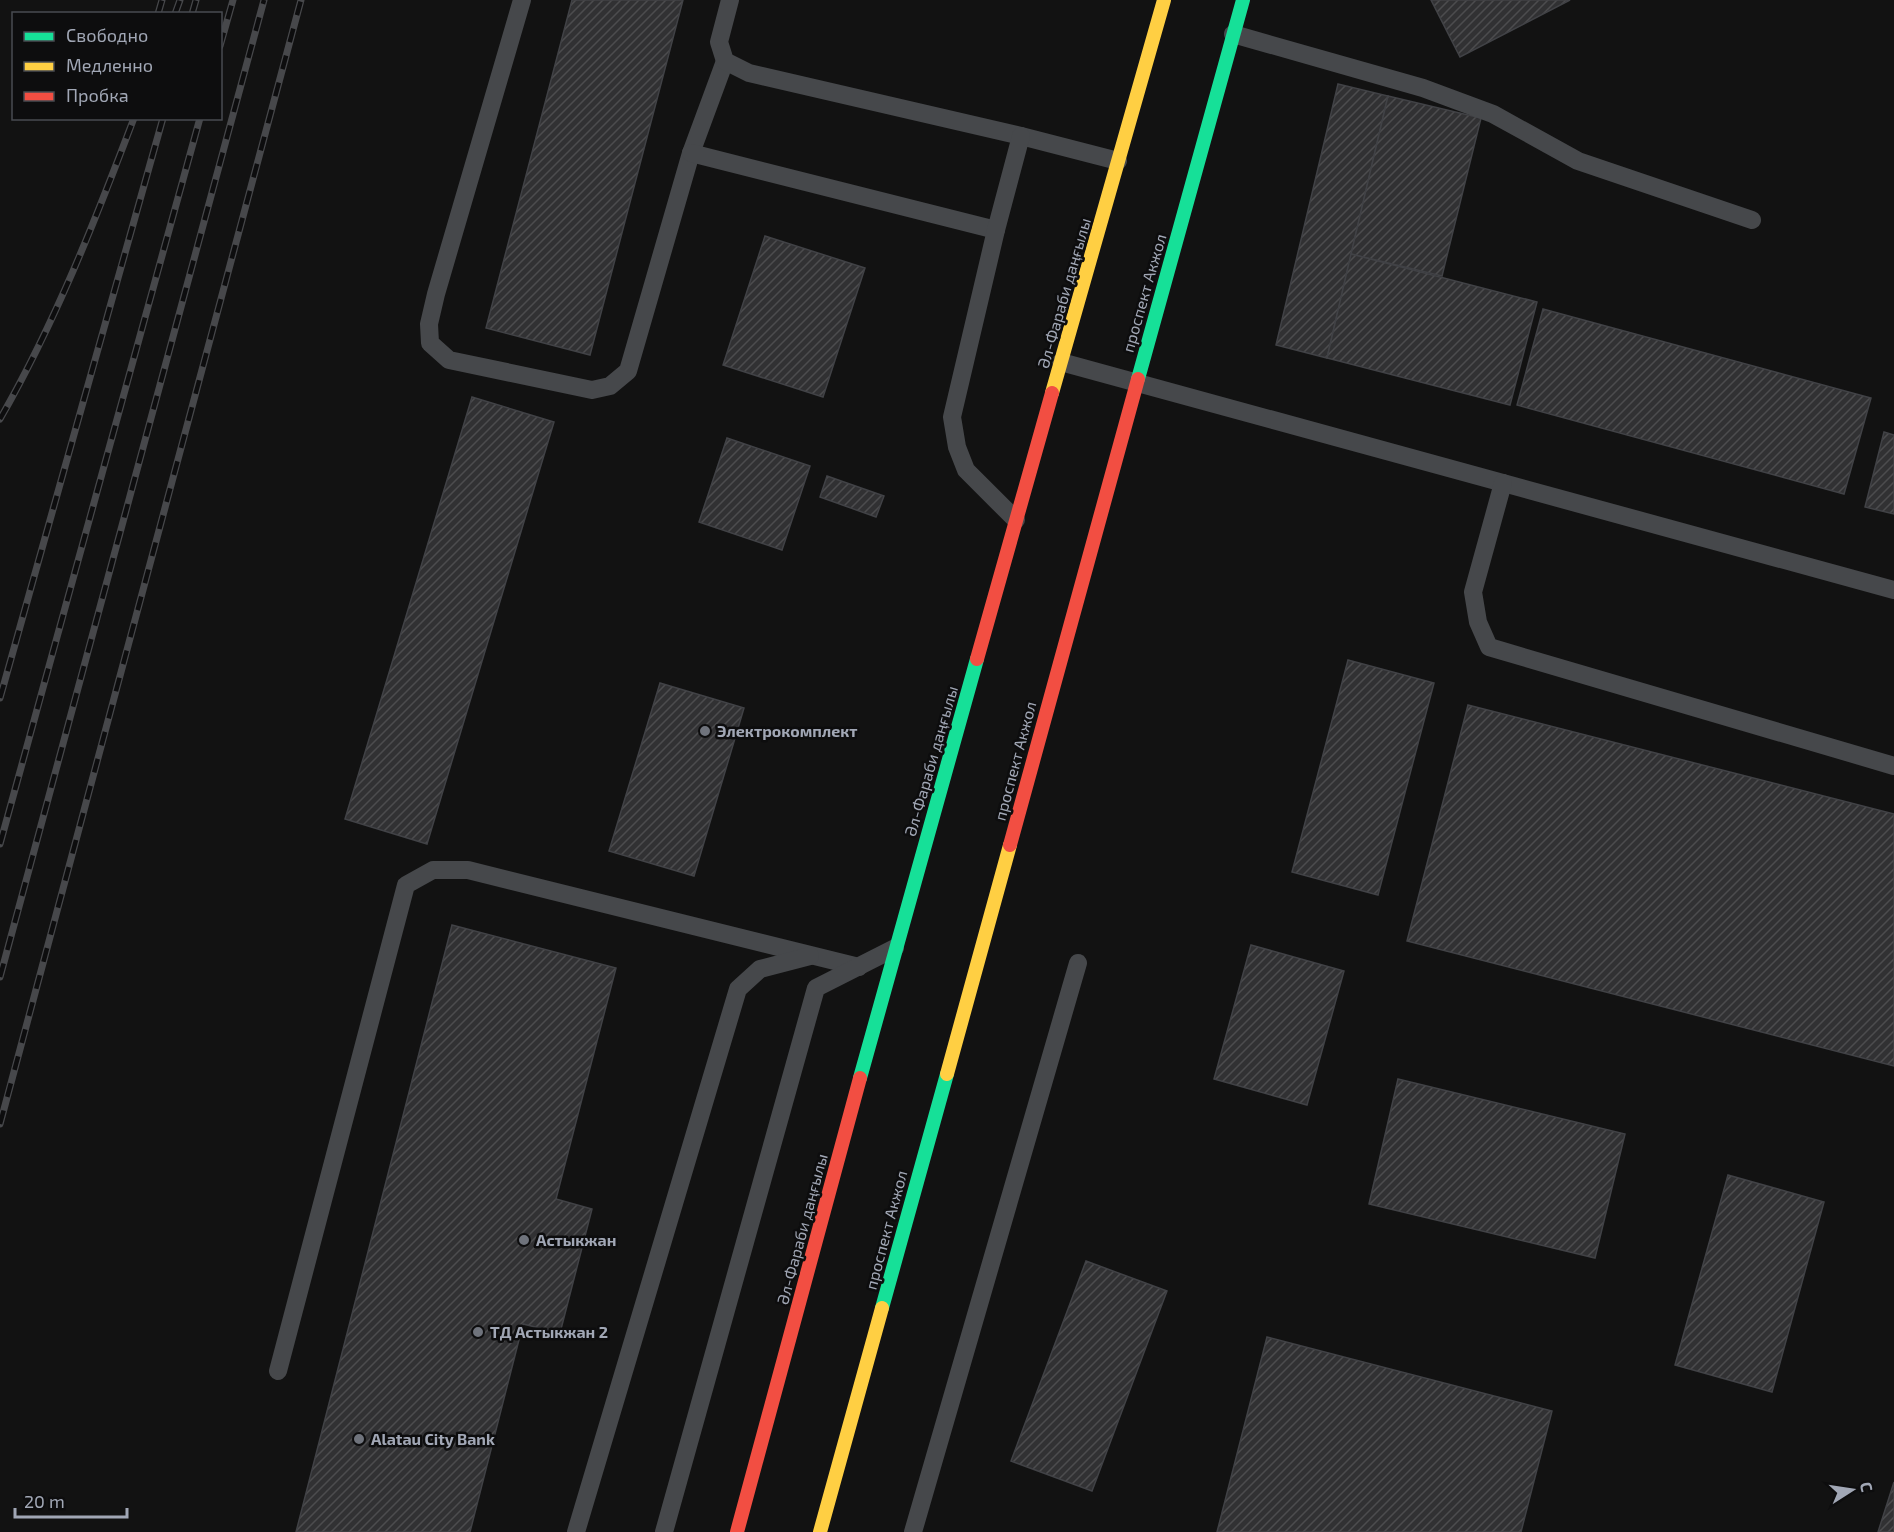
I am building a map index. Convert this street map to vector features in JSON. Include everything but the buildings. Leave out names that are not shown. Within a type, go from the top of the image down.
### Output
[{"type":"main road","name":"Әл-Фараби даңғылы","points":[[737,1532],[896,948],[1164,0]]},
{"type":"main road","name":"проспект Акжол","points":[[820,1532],[1243,0]]},
{"type":"lane","points":[[522,0],[436,294],[429,324],[430,343],[448,360],[592,390],[610,386],[628,372],[691,153],[725,61],[719,42],[730,0]]},
{"type":"lane","points":[[1233,34],[1423,88],[1493,114],[1578,161],[1752,220]]},
{"type":"lane","points":[[725,61],[748,73],[1021,136],[1118,161]]},
{"type":"lane","points":[[1016,520],[966,470],[957,447],[952,417],[996,230],[1021,136]]},
{"type":"lane","points":[[691,153],[996,230]]},
{"type":"lane","points":[[1061,362],[1894,590]]},
{"type":"lane","points":[[1503,483],[1473,592],[1478,622],[1489,647],[1894,766]]},
{"type":"lane","points":[[278,1371],[406,885],[433,870],[468,870],[859,967]]},
{"type":"lane","points":[[664,1532],[816,988],[896,948]]},
{"type":"lane","points":[[576,1532],[738,989],[760,969],[812,955]]},
{"type":"lane","points":[[913,1532],[1078,963]]},
{"type":"railway","points":[[159,12],[162,0]]},
{"type":"railway","points":[[176,12],[180,0]]},
{"type":"railway","points":[[193,12],[196,0]]},
{"type":"railway","points":[[222,39],[233,0]]},
{"type":"railway","points":[[0,977],[264,0]]},
{"type":"railway","points":[[0,1124],[301,0]]},
{"type":"railway","points":[[0,419],[56,309],[89,233],[133,120]]},
{"type":"railway","points":[[0,698],[162,120]]},
{"type":"railway","points":[[0,844],[199,120]]},
{"type":"traffic: fast","points":[[1138,379],[1243,0]]},
{"type":"traffic: fast","points":[[860,1078],[977,659]]},
{"type":"traffic: fast","points":[[882,1308],[947,1074]]},
{"type":"traffic: slow","points":[[1052,393],[1164,0]]},
{"type":"traffic: slow","points":[[947,1074],[1010,845]]},
{"type":"traffic: slow","points":[[820,1532],[882,1308]]},
{"type":"traffic: jam","points":[[1010,845],[1138,379]]},
{"type":"traffic: jam","points":[[977,659],[1052,393]]},
{"type":"traffic: jam","points":[[737,1532],[860,1078]]},
{"type":"place","name":"Электрокомплект","points":[[705,731]]},
{"type":"place","name":"Астыкжан","points":[[524,1240]]},
{"type":"place","name":"ТД Астыкжан 2","points":[[478,1332]]},
{"type":"place","name":"Alatau City Bank","points":[[359,1439]]}]
